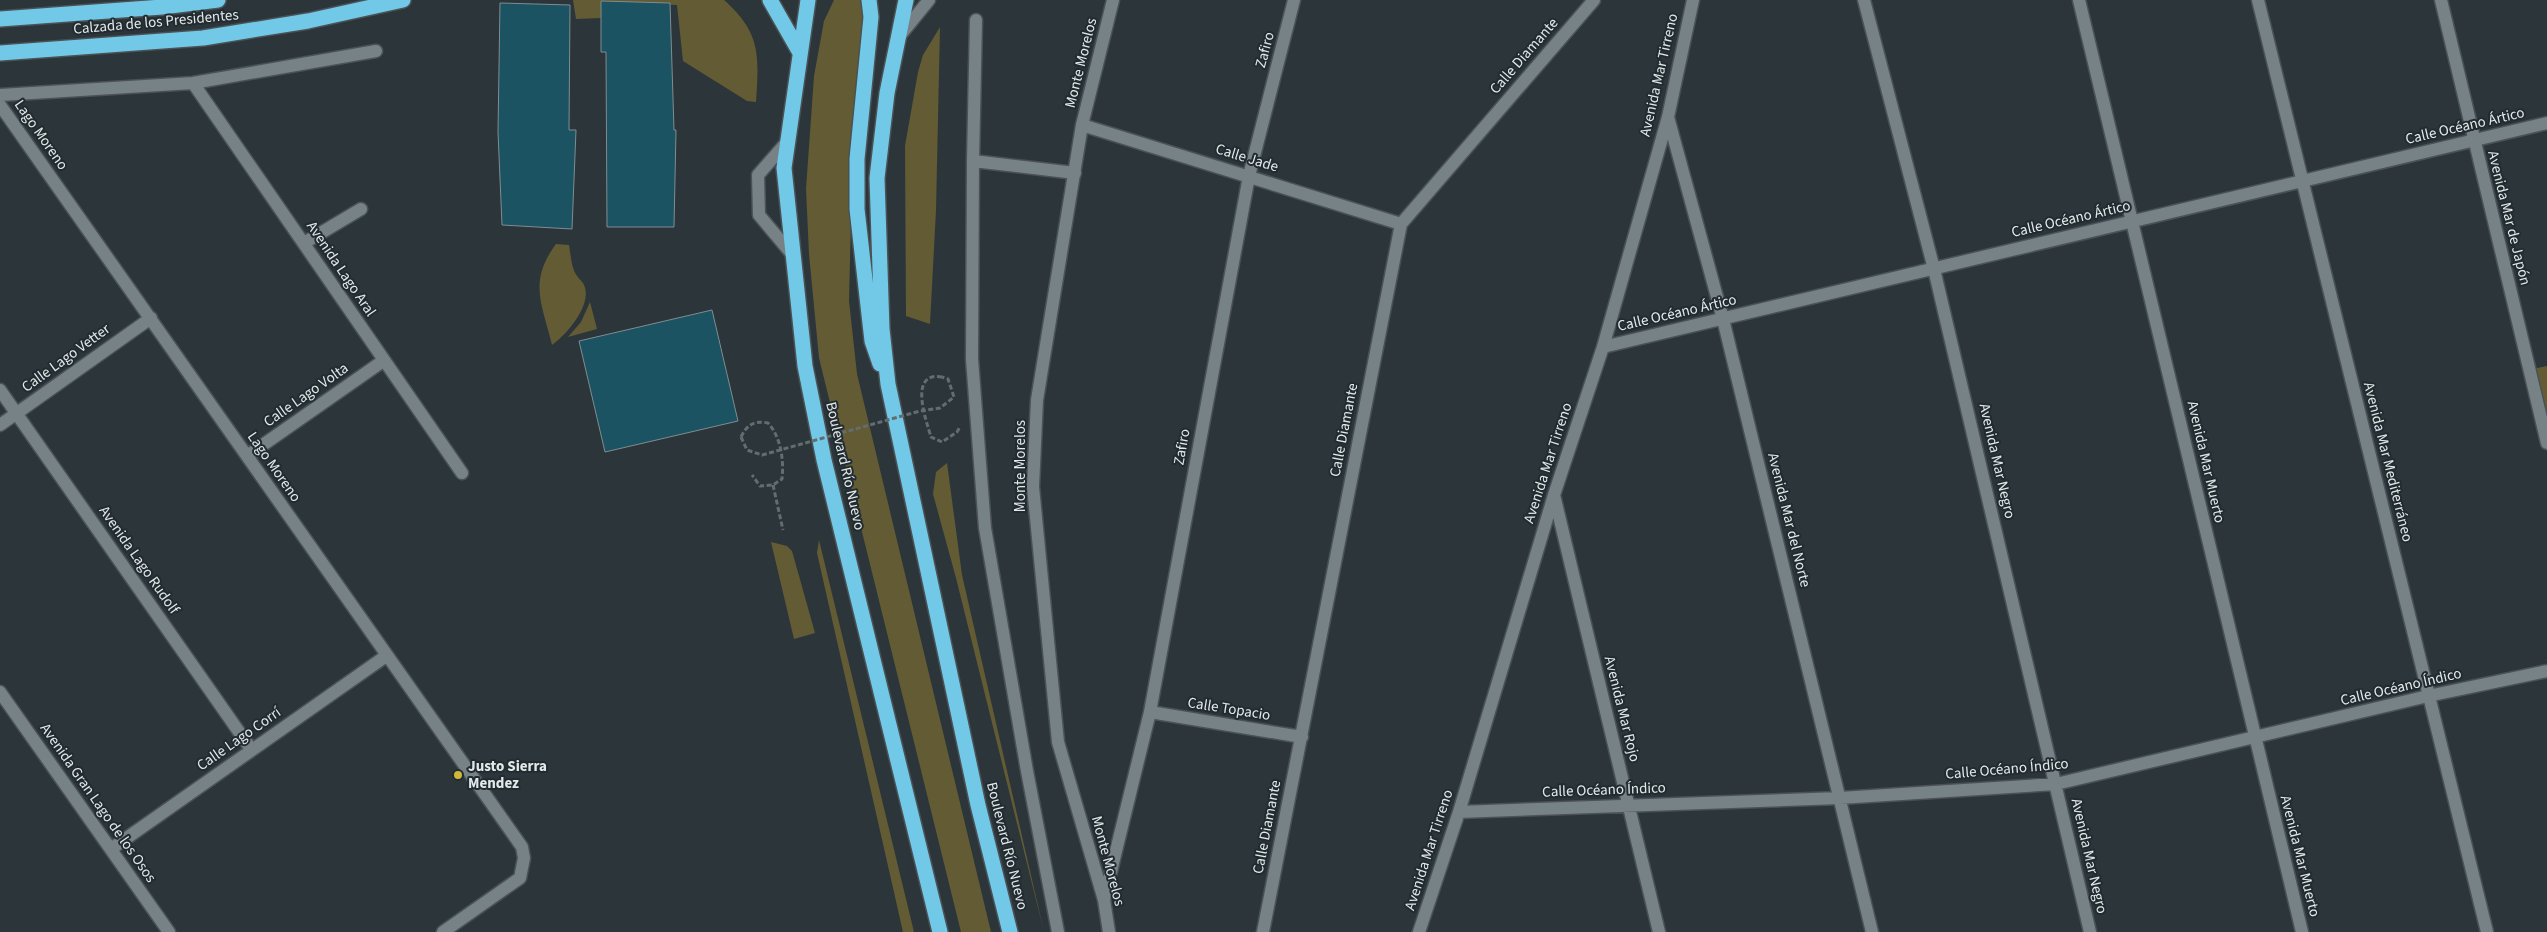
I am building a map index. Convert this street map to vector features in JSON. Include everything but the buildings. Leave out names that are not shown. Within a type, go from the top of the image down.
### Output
[{"type":"highway","name":"Calzada de los Presidentes","points":[[0,53],[203,38],[308,21],[403,0]]},
{"type":"highway","points":[[770,0],[799,51]]},
{"type":"highway","name":"Boulevard Río Nuevo","points":[[808,0],[799,51],[784,168],[805,366],[824,460],[940,932]]},
{"type":"highway","points":[[869,0],[871,17],[857,159],[857,201],[872,341],[888,384]]},
{"type":"highway","name":"Boulevard Río Nuevo","points":[[906,0],[896,40],[887,93],[877,178],[882,329],[888,384],[976,795],[1010,932]]},
{"type":"highway","name":"Calzada de los Presidentes","points":[[0,19],[211,1]]},
{"type":"street","points":[[896,40],[929,0]]},
{"type":"street","name":"Monte Morelos","points":[[1109,932],[1104,900],[1058,742],[1033,487],[1037,400],[1082,125],[1113,0]]},
{"type":"street","name":"Zafiro","points":[[1104,900],[1150,712],[1249,176],[1294,0]]},
{"type":"street","name":"Calle Diamante","points":[[1263,932],[1400,224],[1594,0]]},
{"type":"street","name":"Avenida Mar Tirreno","points":[[1419,932],[1459,812],[1554,494],[1603,347],[1668,117],[1693,0]]},
{"type":"street","name":"Avenida Mar Negro","points":[[1864,0],[1934,269],[2090,932]]},
{"type":"street","name":"Avenida Mar Muerto","points":[[2078,0],[2302,932]]},
{"type":"street","name":"Avenida Mar Mediterráneo","points":[[2258,0],[2486,932]]},
{"type":"street","name":"Avenida Mar de Japón","points":[[2441,0],[2547,444]]},
{"type":"street","points":[[976,20],[972,360],[985,528],[1027,771],[1058,932]]},
{"type":"street","points":[[0,95],[193,83],[376,51]]},
{"type":"street","name":"Avenida Lago Aral","points":[[193,83],[462,474]]},
{"type":"street","name":"Lago Moreno","points":[[0,105],[522,847],[524,858],[520,878],[443,932]]},
{"type":"street","name":"Avenida Mar del Norte","points":[[1668,117],[1723,319],[1872,932]]},
{"type":"street","name":"Calle Océano Ártico","points":[[1603,347],[2547,123]]},
{"type":"street","name":"Calle Jade","points":[[1082,125],[1400,224]]},
{"type":"street","points":[[787,142],[758,175],[759,215],[792,253]]},
{"type":"street","points":[[973,161],[1075,173]]},
{"type":"street","points":[[304,243],[360,209]]},
{"type":"street","name":"Calle Lago Vetter","points":[[0,425],[151,318]]},
{"type":"street","name":"Calle Lago Volta","points":[[247,456],[383,361]]},
{"type":"street","name":"Avenida Lago Rudolf","points":[[0,390],[252,749]]},
{"type":"street","name":"Avenida Mar Rojo","points":[[1554,494],[1659,932]]},
{"type":"street","name":"Calle Lago Corrí","points":[[111,850],[386,656]]},
{"type":"street","name":"Calle Océano Índico","points":[[1459,812],[1840,798],[2056,784],[2428,696],[2547,672]]},
{"type":"street","name":"Avenida Gran Lago de los Osos","points":[[0,692],[169,932]]},
{"type":"street","name":"Calle Topacio","points":[[1150,712],[1302,737]]},
{"type":"path","points":[[752,475],[760,486],[772,485],[782,479],[784,462],[775,430],[768,422],[751,423],[741,437],[747,450],[762,455],[920,411],[940,408],[954,397],[948,379],[934,376],[925,380],[921,389],[932,437],[942,442],[957,432],[976,401]]},
{"type":"path","points":[[772,485],[783,530]]},
{"type":"shaded area","points":[[573,0],[724,0],[745,23],[755,46],[757,58],[756,102],[747,101],[683,61],[677,5],[601,1],[601,18],[576,19]]},
{"type":"shaded area","points":[[834,0],[876,0],[853,137],[849,301],[857,374],[991,932],[961,932],[819,358],[809,254],[806,189],[814,76],[824,21]]},
{"type":"shaded area","points":[[940,27],[936,210],[930,324],[906,316],[905,146],[918,72],[923,55]]},
{"type":"shaded area","points":[[556,244],[569,245],[574,269],[586,293],[582,310],[577,319],[552,345],[541,305],[540,282],[547,258]]},
{"type":"shaded area","points":[[590,302],[597,329],[568,337],[581,322]]},
{"type":"shaded area","points":[[2547,366],[2547,448],[2529,370]]},
{"type":"shaded area","points":[[947,463],[962,575],[1044,932],[956,578],[933,494],[936,472]]},
{"type":"shaded area","points":[[819,540],[914,932],[903,932],[817,553]]},
{"type":"shaded area","points":[[771,542],[787,546],[792,551],[815,633],[794,639]]},
{"type":"place","name":"Justo Sierra Mendez","points":[[458,775]]}]
